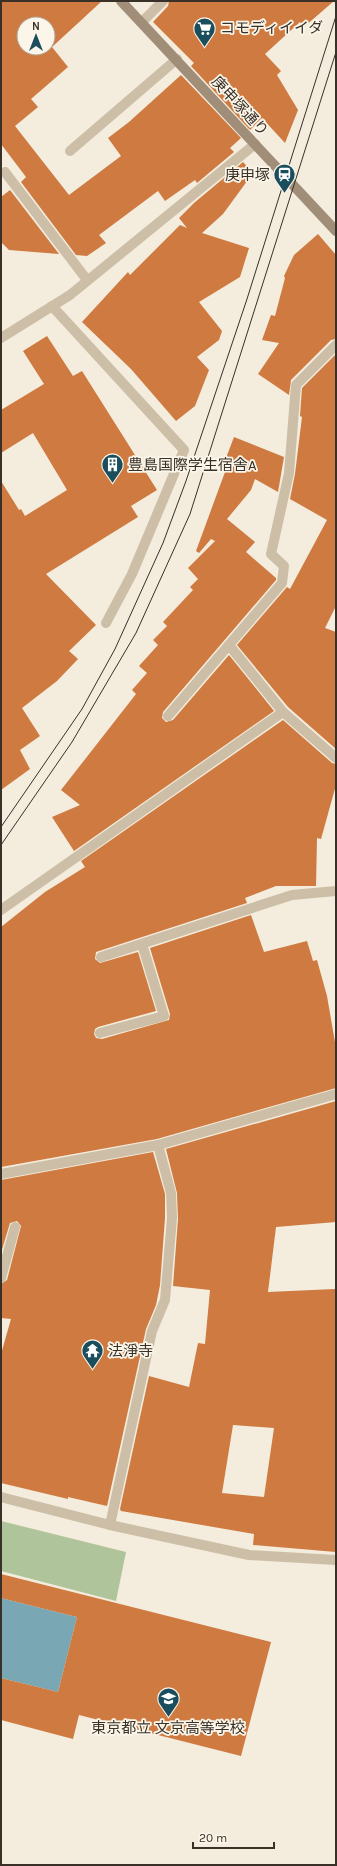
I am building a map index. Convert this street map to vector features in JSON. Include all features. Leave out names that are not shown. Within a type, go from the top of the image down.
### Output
[{"type":"street","name":"庚申塚通り","points":[[121,1],[177,59],[336,231]]},
{"type":"street","points":[[142,22],[163,1]]},
{"type":"street","points":[[70,151],[177,59]]},
{"type":"street","points":[[1,338],[70,295],[255,144]]},
{"type":"street","points":[[5,172],[88,280]]},
{"type":"street","points":[[52,306],[184,450],[132,574],[106,623]]},
{"type":"street","points":[[168,716],[282,583],[284,566],[271,554],[289,473],[296,385],[336,345]]},
{"type":"street","points":[[229,645],[283,712],[336,758]]},
{"type":"street","points":[[1,910],[283,712]]},
{"type":"street","points":[[102,958],[292,895],[336,891]]},
{"type":"street","points":[[100,1033],[164,1016],[142,944]]},
{"type":"street","points":[[1,1174],[158,1145],[336,1094]]},
{"type":"street","points":[[110,1525],[152,1331],[165,1300],[172,1206],[171,1193],[158,1145]]},
{"type":"street","points":[[1,1278],[15,1227]]},
{"type":"street","points":[[1,1497],[110,1525],[249,1555],[336,1560]]},
{"type":"green space","points":[[1,1521],[126,1552],[116,1601],[1,1571]]},
{"type":"water","points":[[1,1598],[77,1617],[58,1692],[1,1678]]},
{"type":"building","points":[[1,1],[102,1],[56,43],[56,16],[16,16],[16,56],[56,56],[56,52],[68,67],[31,99],[38,107],[15,126],[69,195],[121,156],[108,138],[129,122],[181,75],[241,138],[230,148],[234,152],[197,183],[195,180],[165,201],[158,191],[99,235],[106,243],[87,256],[76,255],[21,182],[26,177],[1,144]]},
{"type":"building","points":[[169,1],[334,1],[304,27],[300,22],[265,54],[281,71],[277,75],[298,110],[285,143],[262,118],[250,130],[191,66],[194,63],[153,22],[168,6]]},
{"type":"building","points":[[243,162],[253,173],[223,214],[202,233],[249,248],[240,277],[199,302],[222,331],[219,340],[197,357],[209,370],[195,406],[176,421],[131,369],[82,322],[128,272],[130,275],[180,225],[187,228],[179,218],[194,203]]},
{"type":"building","points":[[10,190],[59,254],[9,250],[1,242],[1,197]]},
{"type":"building","points":[[318,234],[336,255],[336,339],[331,340],[291,380],[289,395],[258,374],[279,343],[262,340],[271,315],[275,316],[285,278],[284,276],[294,255]]},
{"type":"building","points":[[47,336],[73,376],[82,371],[157,490],[131,506],[138,517],[46,574],[96,625],[69,651],[78,659],[57,681],[22,708],[40,736],[20,750],[30,769],[1,790],[1,481],[19,510],[21,509],[25,516],[67,490],[33,433],[1,453],[1,410],[44,384],[23,351]]},
{"type":"building","points":[[336,354],[336,606],[325,628],[336,632],[336,749],[288,707],[237,645],[287,587],[290,589],[327,520],[290,499],[295,474],[302,417],[300,416],[302,388]]},
{"type":"building","points":[[234,437],[284,457],[278,492],[255,479],[251,490],[227,519],[255,542],[246,552],[276,578],[276,580],[163,712],[162,718],[166,722],[173,720],[229,655],[274,711],[74,851],[52,817],[80,805],[61,790],[136,694],[132,690],[147,673],[139,666],[158,645],[153,640],[167,626],[163,622],[193,590],[190,587],[198,579],[188,568],[215,541],[211,539],[199,553],[196,551],[225,472],[221,471]]},
{"type":"building","points":[[283,720],[332,763],[336,764],[336,785],[321,839],[317,838],[316,886],[276,886],[245,898],[247,903],[96,952],[95,959],[100,963],[138,952],[156,1011],[98,1027],[95,1029],[94,1034],[96,1038],[102,1039],[169,1020],[170,1014],[150,948],[251,915],[264,952],[307,941],[313,961],[317,960],[327,996],[336,1048],[336,1088],[157,1139],[1,1167],[1,927],[45,892],[85,867],[81,861]]},
{"type":"building","points":[[336,1101],[336,1222],[276,1227],[268,1292],[335,1289],[336,1552],[253,1545],[254,1534],[121,1511],[120,1509],[149,1376],[189,1387],[198,1343],[205,1344],[210,1290],[173,1286],[178,1219],[177,1193],[166,1149]],"holes":[[[233,1425],[274,1428],[264,1497],[222,1493]]]},
{"type":"building","points":[[153,1152],[165,1194],[165,1218],[160,1285],[156,1305],[146,1329],[107,1506],[68,1497],[68,1499],[1,1483],[1,1354],[11,1319],[1,1318],[1,1284],[7,1280],[21,1226],[17,1221],[10,1223],[1,1253],[1,1180]]},
{"type":"building","points":[[1,1574],[271,1642],[241,1756],[79,1715],[73,1739],[1,1720],[1,1678],[58,1692],[77,1617],[1,1598]]},
{"type":"tram line","points":[[1,827],[82,709],[115,649],[163,543],[186,481],[247,299],[336,16]]},
{"type":"tram line","points":[[1,845],[72,742],[136,633],[190,514],[336,52]]},
{"type":"place","name":"コモディイイダ","points":[[205,48]]},
{"type":"place","name":"庚申塚","points":[[285,194]]},
{"type":"place","name":"豊島国際学生宿舎A","points":[[112,484]]},
{"type":"place","name":"法淨寺","points":[[92,1370]]},
{"type":"place","name":"東京都立 文京高等学校","points":[[168,1718]]}]
